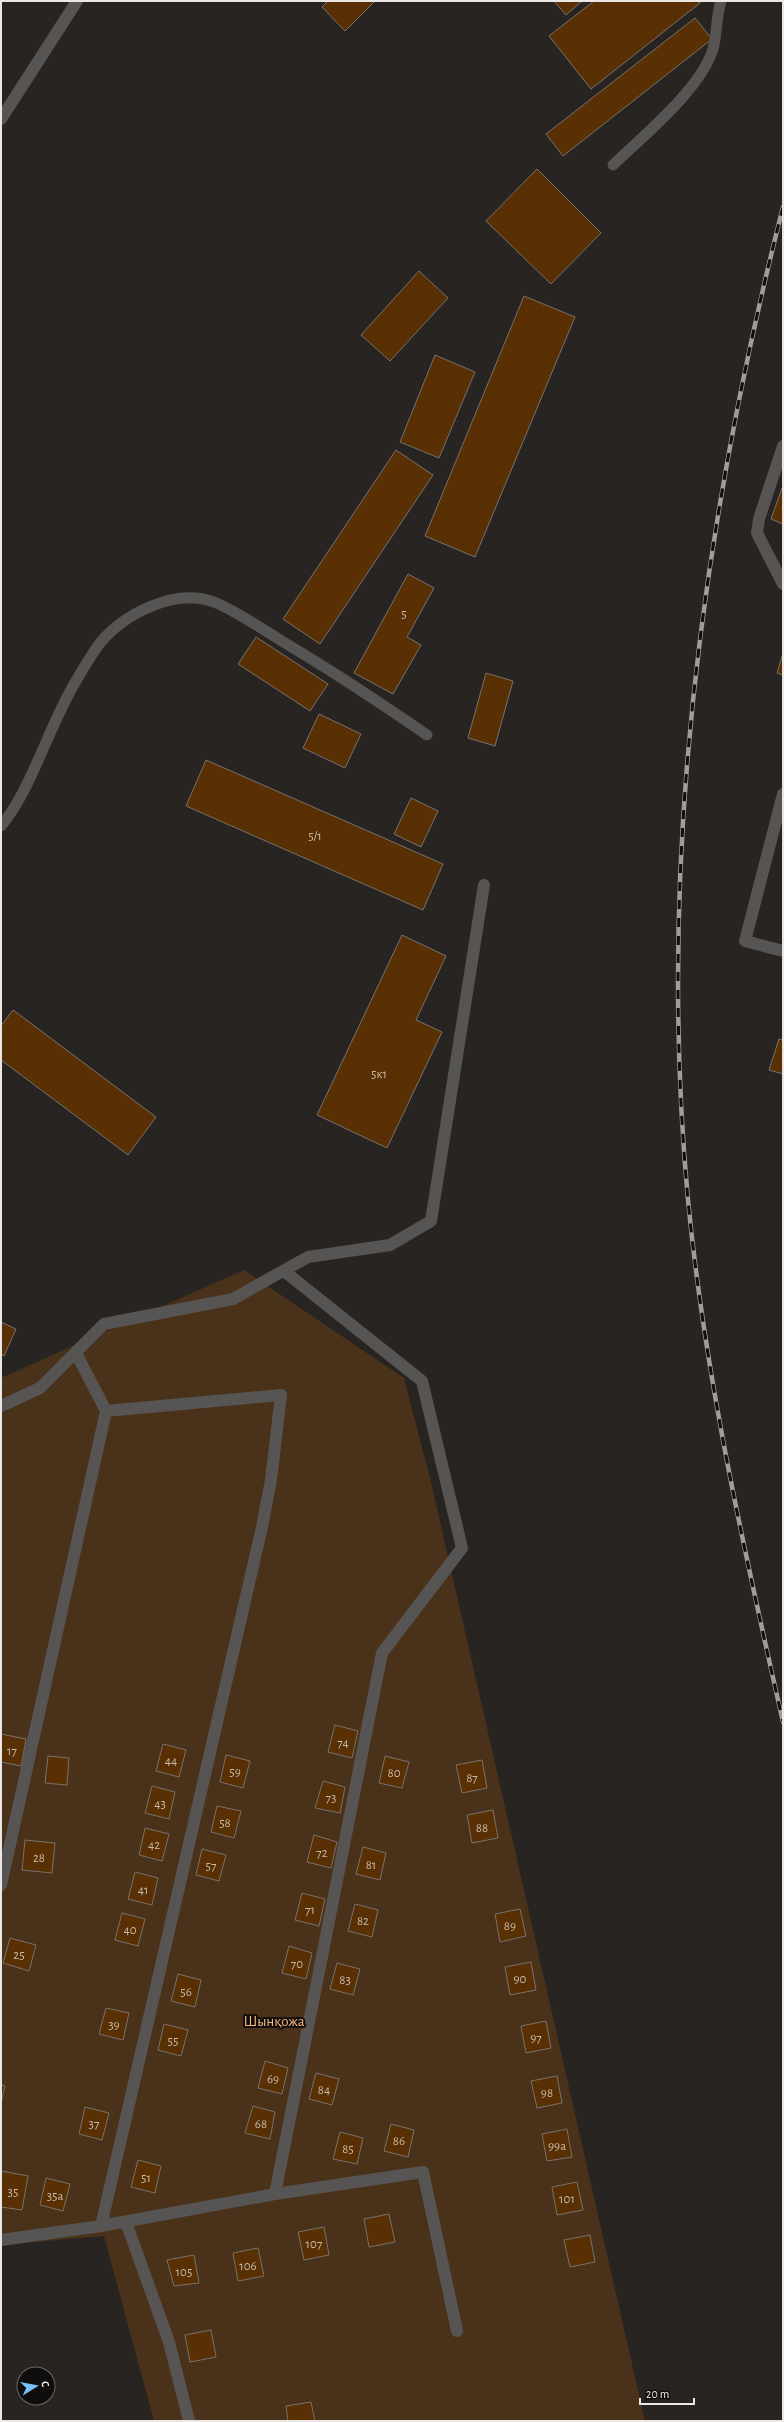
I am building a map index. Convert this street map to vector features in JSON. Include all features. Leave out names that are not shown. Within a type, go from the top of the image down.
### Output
[{"type":"street","points":[[1,119],[77,1]]},
{"type":"street","points":[[783,446],[759,519],[758,533],[783,584]]},
{"type":"street","points":[[783,794],[745,941],[783,951]]},
{"type":"street","points":[[1,1406],[40,1388],[104,1324],[233,1299],[308,1257],[390,1245],[431,1221],[484,885]]},
{"type":"street","points":[[275,2194],[382,1653],[462,1548],[422,1381],[284,1271]]},
{"type":"street","points":[[1,1885],[106,1411],[76,1353]]},
{"type":"street","points":[[102,2226],[262,1527],[271,1480],[281,1395],[106,1411]]},
{"type":"street","points":[[1,2240],[102,2226],[275,2194],[423,2172],[457,2331]]},
{"type":"street","points":[[126,2222],[169,2342],[189,2421]]},
{"type":"lane","points":[[613,166],[684,95],[701,73],[713,50],[721,1]]},
{"type":"lane","points":[[1,826],[8,818],[33,769],[60,707],[101,643],[126,621],[149,607],[182,598],[211,601],[241,617],[331,671],[427,735]]},
{"type":"green space","name":"Шынқожа","points":[[244,1270],[404,1378],[431,1482],[645,2421],[154,2421],[104,2236],[1,2245],[1,1378]]},
{"type":"building","points":[[328,1],[375,1],[345,31],[322,7]]},
{"type":"building","points":[[554,1],[582,1],[566,15]]},
{"type":"building","points":[[594,1],[699,1],[700,3],[591,89],[549,36]]},
{"type":"building","points":[[695,18],[712,39],[563,156],[546,134]]},
{"type":"building","points":[[537,169],[601,233],[551,284],[486,221]]},
{"type":"building","points":[[419,271],[448,298],[390,361],[361,335]]},
{"type":"building","points":[[524,296],[575,317],[475,557],[425,536]]},
{"type":"building","points":[[435,355],[475,372],[439,458],[400,442]]},
{"type":"building","points":[[396,450],[433,475],[320,644],[283,619]]},
{"type":"building","points":[[783,488],[783,524],[771,519]]},
{"type":"building","points":[[408,574],[434,588],[407,637],[421,645],[393,694],[354,673]]},
{"type":"building","points":[[256,637],[328,684],[310,711],[238,664]]},
{"type":"building","points":[[783,653],[783,675],[777,673]]},
{"type":"building","points":[[486,673],[513,681],[495,746],[468,738]]},
{"type":"building","points":[[319,714],[361,734],[345,768],[303,748]]},
{"type":"building","points":[[206,760],[443,864],[423,910],[186,806]]},
{"type":"building","points":[[411,798],[438,811],[421,847],[394,834]]},
{"type":"building","points":[[402,935],[446,956],[416,1020],[442,1032],[387,1148],[317,1115]]},
{"type":"building","points":[[13,1010],[156,1117],[128,1155],[1,1060],[1,1026]]},
{"type":"building","points":[[779,1039],[783,1040],[783,1074],[769,1070]]},
{"type":"building","points":[[1,1322],[16,1329],[4,1356],[1,1354]]},
{"type":"building","points":[[335,1725],[358,1731],[352,1758],[328,1752]]},
{"type":"building","points":[[1,1734],[26,1739],[21,1766],[1,1762]]},
{"type":"building","points":[[163,1744],[186,1750],[179,1777],[156,1771]]},
{"type":"building","points":[[226,1755],[250,1761],[243,1788],[220,1782]]},
{"type":"building","points":[[48,1756],[69,1758],[67,1785],[45,1783]]},
{"type":"building","points":[[385,1756],[409,1762],[402,1788],[379,1783]]},
{"type":"building","points":[[482,1760],[487,1788],[462,1793],[456,1765]]},
{"type":"building","points":[[323,1781],[345,1787],[340,1813],[315,1808]]},
{"type":"building","points":[[152,1786],[175,1792],[169,1819],[145,1813]]},
{"type":"building","points":[[217,1806],[241,1811],[234,1838],[211,1832]]},
{"type":"building","points":[[493,1810],[498,1838],[472,1843],[467,1815]]},
{"type":"building","points":[[145,1828],[169,1834],[162,1861],[139,1855]]},
{"type":"building","points":[[314,1835],[337,1842],[331,1868],[307,1862]]},
{"type":"building","points":[[25,1840],[55,1843],[52,1873],[22,1870]]},
{"type":"building","points":[[363,1847],[386,1853],[380,1880],[356,1874]]},
{"type":"building","points":[[202,1849],[226,1855],[219,1881],[196,1875]]},
{"type":"building","points":[[135,1872],[158,1878],[152,1905],[128,1899]]},
{"type":"building","points":[[302,1893],[325,1899],[319,1926],[295,1920]]},
{"type":"building","points":[[355,1904],[378,1910],[372,1937],[348,1931]]},
{"type":"building","points":[[520,1909],[526,1936],[500,1942],[495,1914]]},
{"type":"building","points":[[122,1913],[145,1919],[138,1946],[115,1940]]},
{"type":"building","points":[[10,1938],[36,1945],[29,1971],[3,1963]]},
{"type":"building","points":[[289,1946],[312,1953],[306,1979],[282,1973]]},
{"type":"building","points":[[531,1962],[536,1990],[510,1995],[505,1967]]},
{"type":"building","points":[[337,1963],[360,1969],[353,1995],[330,1989]]},
{"type":"building","points":[[178,1974],[201,1980],[195,2007],[171,2001]]},
{"type":"building","points":[[106,2008],[129,2013],[123,2040],[99,2034]]},
{"type":"building","points":[[546,2021],[551,2048],[526,2053],[521,2026]]},
{"type":"building","points":[[164,2024],[188,2030],[181,2056],[158,2050]]},
{"type":"building","points":[[265,2061],[288,2068],[282,2094],[258,2088]]},
{"type":"building","points":[[316,2073],[339,2079],[332,2105],[309,2099]]},
{"type":"building","points":[[557,2076],[562,2103],[537,2108],[531,2081]]},
{"type":"building","points":[[1,2085],[5,2086],[1,2103]]},
{"type":"building","points":[[253,2106],[275,2112],[270,2139],[245,2133]]},
{"type":"building","points":[[85,2107],[109,2113],[102,2140],[79,2134]]},
{"type":"building","points":[[391,2124],[414,2130],[408,2157],[384,2151]]},
{"type":"building","points":[[567,2129],[572,2157],[547,2161],[542,2134]]},
{"type":"building","points":[[340,2132],[363,2138],[357,2164],[333,2159]]},
{"type":"building","points":[[138,2160],[161,2166],[155,2193],[131,2187]]},
{"type":"building","points":[[1,2171],[28,2176],[22,2210],[1,2207]]},
{"type":"building","points":[[46,2178],[70,2184],[63,2211],[40,2205]]},
{"type":"building","points":[[577,2182],[583,2210],[557,2215],[552,2187]]},
{"type":"building","points":[[389,2214],[395,2242],[369,2247],[364,2219]]},
{"type":"building","points":[[324,2227],[329,2255],[304,2260],[298,2232]]},
{"type":"building","points":[[590,2235],[595,2262],[570,2267],[564,2240]]},
{"type":"building","points":[[258,2248],[264,2276],[238,2281],[233,2253]]},
{"type":"building","points":[[194,2255],[199,2283],[174,2286],[167,2260]]},
{"type":"building","points":[[211,2330],[216,2357],[190,2362],[185,2335]]},
{"type":"building","points":[[311,2402],[315,2421],[288,2421],[286,2406]]},
{"type":"railway","points":[[783,207],[754,328],[729,451],[709,575],[693,700],[683,825],[678,950],[680,1075],[688,1200],[695,1266],[715,1397],[727,1462],[783,1722]]}]
